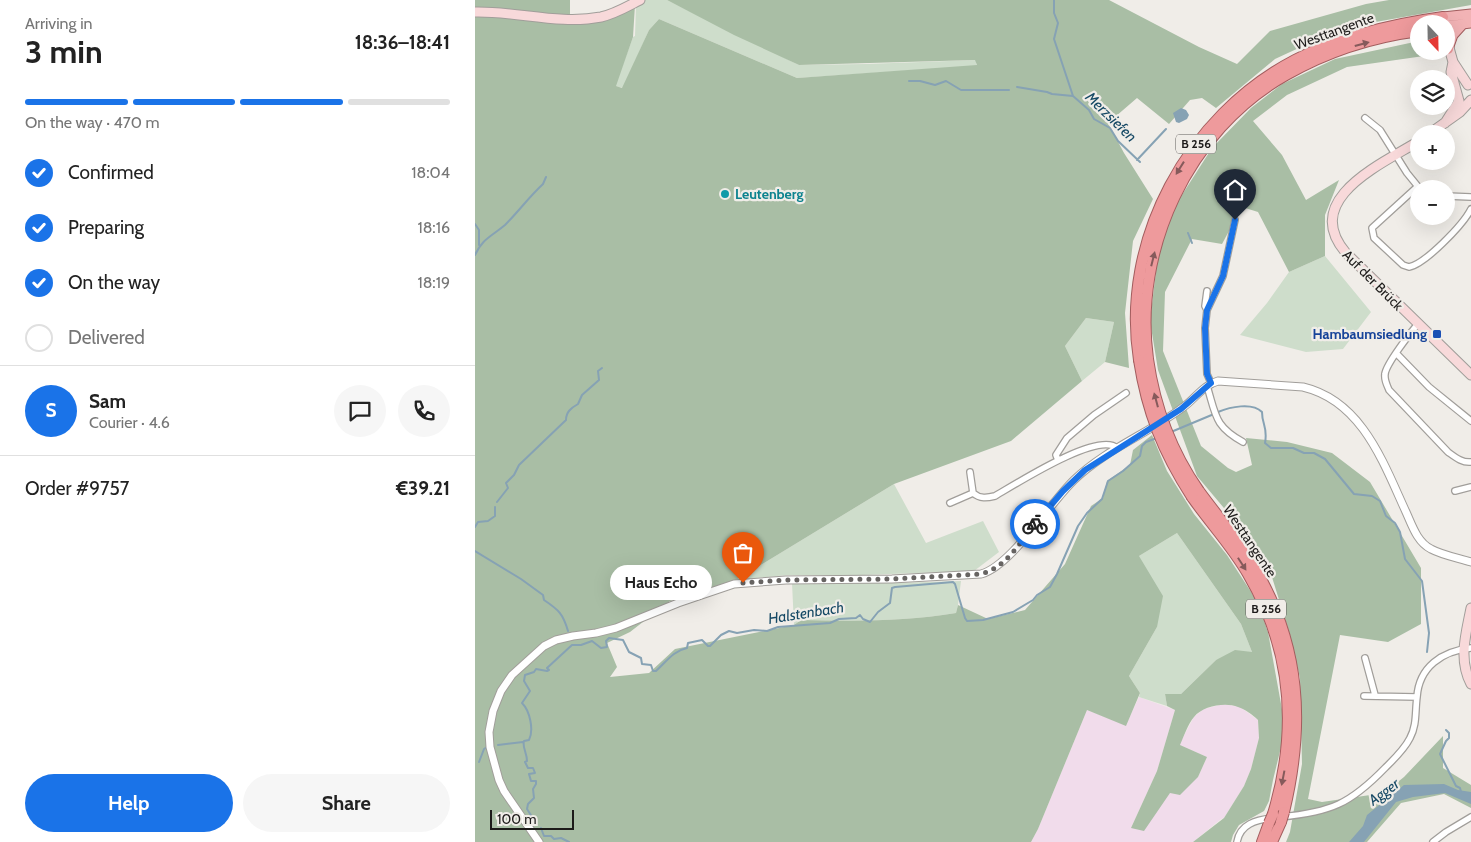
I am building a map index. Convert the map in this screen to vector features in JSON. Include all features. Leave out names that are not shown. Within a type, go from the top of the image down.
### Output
[{"type":"highway","name":"Westtangente","points":[[1143,360],[1136,317],[1145,251],[1163,198],[1192,150],[1215,121],[1235,102],[1275,71],[1295,60],[1320,48],[1354,36],[1388,26],[1410,24]]},
{"type":"highway","name":"Westtangente","points":[[1143,360],[1147,286],[1155,250],[1167,213],[1178,190],[1210,140],[1242,107],[1287,74],[1352,46],[1410,33]]},
{"type":"highway","name":"B 256","points":[[1143,360],[1147,404],[1154,424],[1172,466],[1195,494]]},
{"type":"highway","name":"Westtangente","points":[[1195,494],[1243,550],[1255,568],[1275,608],[1287,643],[1293,674],[1297,725],[1295,758],[1284,812],[1273,842]]},
{"type":"highway","name":"Westtangente","points":[[1195,494],[1248,574],[1267,611],[1275,632],[1285,679],[1289,722],[1284,770],[1271,819],[1262,842]]},
{"type":"main road","points":[[475,12],[551,19],[577,19],[603,17],[638,0]]},
{"type":"main road","name":"Westtangente","points":[[1455,19],[1471,14]]},
{"type":"main road","points":[[1455,33],[1467,24]]},
{"type":"main road","points":[[1442,125],[1460,112],[1471,99],[1467,93],[1469,83],[1453,62]]},
{"type":"main road","points":[[1445,123],[1459,101],[1451,72],[1453,62]]},
{"type":"main road","name":"Auf der Brück","points":[[1410,146],[1366,174],[1341,195],[1334,211],[1333,229],[1340,246],[1346,253],[1471,375]]},
{"type":"main road","points":[[1471,608],[1464,668],[1471,684]]},
{"type":"street","points":[[1365,118],[1381,130],[1413,180]]},
{"type":"street","points":[[1410,196],[1372,228],[1374,238],[1403,265],[1409,267],[1415,266],[1420,262],[1459,226],[1471,209]]},
{"type":"street","points":[[1455,196],[1471,197]]},
{"type":"street","points":[[1235,220],[1223,276],[1207,310],[1205,328],[1207,374],[1218,422],[1229,434],[1243,442]]},
{"type":"street","points":[[1207,290],[1205,306],[1207,310]]},
{"type":"street","points":[[1418,324],[1411,331],[1385,373],[1385,381],[1389,390],[1449,452],[1457,459],[1471,462]]},
{"type":"street","points":[[1397,353],[1429,387],[1471,421]]},
{"type":"street","points":[[539,842],[504,791],[499,780],[490,746],[489,732],[493,711],[501,691],[512,675],[544,646],[564,638],[616,628],[678,603],[734,584],[786,580],[892,579],[981,574],[990,571],[1005,559],[1073,480],[1097,461],[1181,409],[1209,384],[1218,381],[1303,387],[1314,390],[1336,401],[1363,428],[1377,450],[1417,536],[1431,549],[1471,562]]},
{"type":"street","points":[[1058,460],[1056,455],[1067,438],[1094,415],[1126,393]]},
{"type":"street","points":[[970,472],[973,493],[977,497],[986,498],[995,496],[1058,460],[1085,448],[1102,444],[1113,444],[1117,448]]},
{"type":"street","points":[[1455,491],[1471,487]]},
{"type":"street","points":[[950,503],[973,493]]},
{"type":"street","points":[[1237,842],[1241,831],[1247,825],[1258,820],[1324,811],[1347,801],[1361,791],[1410,738],[1416,718],[1417,697],[1421,679],[1426,670],[1442,656],[1467,649]]},
{"type":"street","points":[[1365,658],[1375,695]]},
{"type":"street","points":[[1364,696],[1417,697]]},
{"type":"street","points":[[1433,842],[1471,817]]},
{"type":"shaded area","points":[[1139,697],[1175,710],[1157,771],[1131,828],[1170,793],[1198,777],[1207,757],[1179,745],[1194,717],[1204,709],[1223,704],[1240,707],[1258,720],[1259,738],[1251,769],[1244,786],[1224,818],[1193,842],[1031,842],[1087,710],[1126,725]]},
{"type":"green space","points":[[475,0],[570,0],[570,20],[635,5],[633,37],[616,86],[622,88],[649,30],[659,19],[797,78],[977,65],[975,60],[799,65],[734,35],[667,0],[1109,0],[1199,47],[1237,64],[1270,31],[1366,4],[1389,0],[1471,0],[1471,5],[1342,28],[1275,59],[1216,108],[1202,98],[1190,100],[1169,124],[1137,98],[1108,123],[1124,153],[1153,199],[1133,241],[1125,313],[1129,368],[1105,362],[1114,322],[1086,318],[1065,346],[1082,381],[1011,441],[894,484],[736,580],[670,601],[630,632],[607,643],[617,667],[610,677],[649,673],[675,649],[794,625],[801,620],[859,621],[917,618],[956,613],[958,605],[988,619],[1025,610],[1065,564],[1091,506],[1103,498],[1107,481],[1130,465],[1133,450],[1152,435],[1167,471],[1194,514],[1227,555],[1257,601],[1268,632],[1283,715],[1282,743],[1269,801],[1264,811],[1239,825],[1231,842],[1193,842],[1224,818],[1244,786],[1251,769],[1259,738],[1258,720],[1241,708],[1227,705],[1215,706],[1198,713],[1188,727],[1180,745],[1207,757],[1198,777],[1180,795],[1170,793],[1144,831],[1131,828],[1157,771],[1175,710],[1167,706],[1165,694],[1181,694],[1216,660],[1235,650],[1252,652],[1241,624],[1177,533],[1139,556],[1163,596],[1157,627],[1129,676],[1140,693],[1126,726],[1087,710],[1031,842],[475,842]]},
{"type":"green space","points":[[645,0],[667,0],[799,65],[976,60],[977,66],[797,78],[659,19],[649,30],[623,88],[615,86],[635,36],[636,5]]},
{"type":"green space","points":[[1410,43],[1410,58],[1347,67],[1287,95],[1253,121],[1282,155],[1306,200],[1339,180],[1325,215],[1325,256],[1289,272],[1258,212],[1242,207],[1222,244],[1192,239],[1165,292],[1163,351],[1201,446],[1228,468],[1236,472],[1252,465],[1246,438],[1287,442],[1332,453],[1370,482],[1421,568],[1421,624],[1388,642],[1340,635],[1308,799],[1322,802],[1384,793],[1404,777],[1443,736],[1443,768],[1471,785],[1471,808],[1444,794],[1401,803],[1367,842],[1286,842],[1290,832],[1302,764],[1300,678],[1290,635],[1266,558],[1197,476],[1158,370],[1150,321],[1158,254],[1171,212],[1212,148],[1251,108],[1282,84],[1335,59]]},
{"type":"green space","points":[[1325,256],[1371,312],[1343,349],[1306,352],[1240,335],[1267,303],[1289,272]]},
{"type":"green space","points":[[1086,318],[1114,322],[1105,362],[1082,381],[1065,346]]},
{"type":"green space","points":[[894,484],[926,543],[983,521],[999,552],[974,571],[862,575],[788,575],[736,580]]},
{"type":"green space","points":[[1177,533],[1241,624],[1252,652],[1216,660],[1181,694],[1165,694],[1167,706],[1139,697],[1140,693],[1129,676],[1157,627],[1139,556]]},
{"type":"green space","points":[[961,581],[956,613],[859,621],[801,620],[794,625],[792,583]]},
{"type":"water","points":[[1181,108],[1186,110],[1189,115],[1187,119],[1179,123],[1176,122],[1173,113]]},
{"type":"water","points":[[1444,784],[1458,790],[1471,792],[1471,804],[1445,793],[1413,797],[1396,802],[1364,842],[1349,842],[1363,826],[1367,815],[1404,785]]},
{"type":"waterway","name":"Merzsiefen","points":[[1054,0],[1054,13],[1058,23],[1054,39],[1073,96],[1089,110],[1094,119],[1110,128],[1118,141],[1140,162]]},
{"type":"waterway","points":[[909,81],[920,81],[935,85],[946,81],[961,90],[1009,90]]},
{"type":"waterway","points":[[1017,87],[1073,96]]},
{"type":"waterway","points":[[1137,160],[1166,129]]},
{"type":"waterway","points":[[475,255],[484,241],[505,225],[543,184],[546,177]]},
{"type":"waterway","points":[[475,224],[479,230],[479,245]]},
{"type":"waterway","name":"Merzsiefen","points":[[1188,233],[1192,243]]},
{"type":"waterway","points":[[497,502],[508,488],[506,483],[514,475],[519,465],[566,420],[568,412],[578,404],[582,395],[599,380],[598,371],[602,368]]},
{"type":"waterway","name":"Halstenbach","points":[[1218,412],[1241,406],[1258,409],[1262,412],[1266,433],[1265,443],[1271,448],[1293,448],[1304,453],[1314,453],[1325,459],[1354,494],[1372,496],[1380,501],[1386,516],[1395,523],[1400,532],[1405,559],[1422,581],[1429,633],[1427,652]]},
{"type":"waterway","name":"Halstenbach","points":[[1171,432],[1214,414]]},
{"type":"waterway","name":"Halstenbach","points":[[572,645],[581,645],[592,641],[601,648],[607,647],[606,641],[609,638],[623,640],[629,652],[641,658],[642,664],[651,665],[653,671],[656,671],[674,654],[687,648],[688,643],[702,640],[710,646],[721,635],[729,631],[737,633],[754,630],[767,631],[778,627],[830,623],[839,619],[856,618],[860,615],[863,619],[870,622],[878,612],[890,603],[892,588],[953,582],[967,621],[983,620],[1013,612],[1050,587],[1078,526],[1087,513],[1102,499],[1108,481],[1140,456],[1142,446],[1146,442],[1157,438]]},
{"type":"waterway","points":[[475,527],[478,522],[488,521],[495,516],[495,507]]},
{"type":"waterway","points":[[475,551],[543,595],[544,600],[560,613],[568,631]]},
{"type":"waterway","points":[[536,823],[527,809],[528,804],[534,798],[533,789],[536,781],[531,781],[529,774],[535,773],[533,768],[528,768],[525,762],[527,761],[524,741],[529,740],[531,731],[529,716],[522,703],[530,691],[524,681],[525,675],[534,672],[536,669],[549,670],[547,668],[572,645]]},
{"type":"waterway","name":"Halstenbach","points":[[1446,730],[1449,733],[1449,738],[1440,754],[1461,792]]},
{"type":"waterway","points":[[498,745],[523,742]]},
{"type":"waterway","points":[[479,762],[484,749],[487,747]]},
{"type":"waterway","points":[[541,828],[544,836],[551,836],[554,839],[561,838],[569,842]]},
{"type":"way so far","points":[[743,583],[786,580],[892,579],[981,574],[990,571],[1005,559],[1035,524]]},
{"type":"place","name":"Leutenberg","points":[[725,194]]},
{"type":"place","name":"Hambaumsiedlung","points":[[1437,334]]},
{"type":"place","name":"Haus Echo","points":[[743,583]]},
{"type":"route","points":[[1035,524],[1073,480],[1085,470],[1107,454],[1181,409],[1211,383],[1207,374],[1205,328],[1207,310],[1223,276],[1235,220]]},
{"type":"water label","name":"Agger","points":[[1384,792]]}]
